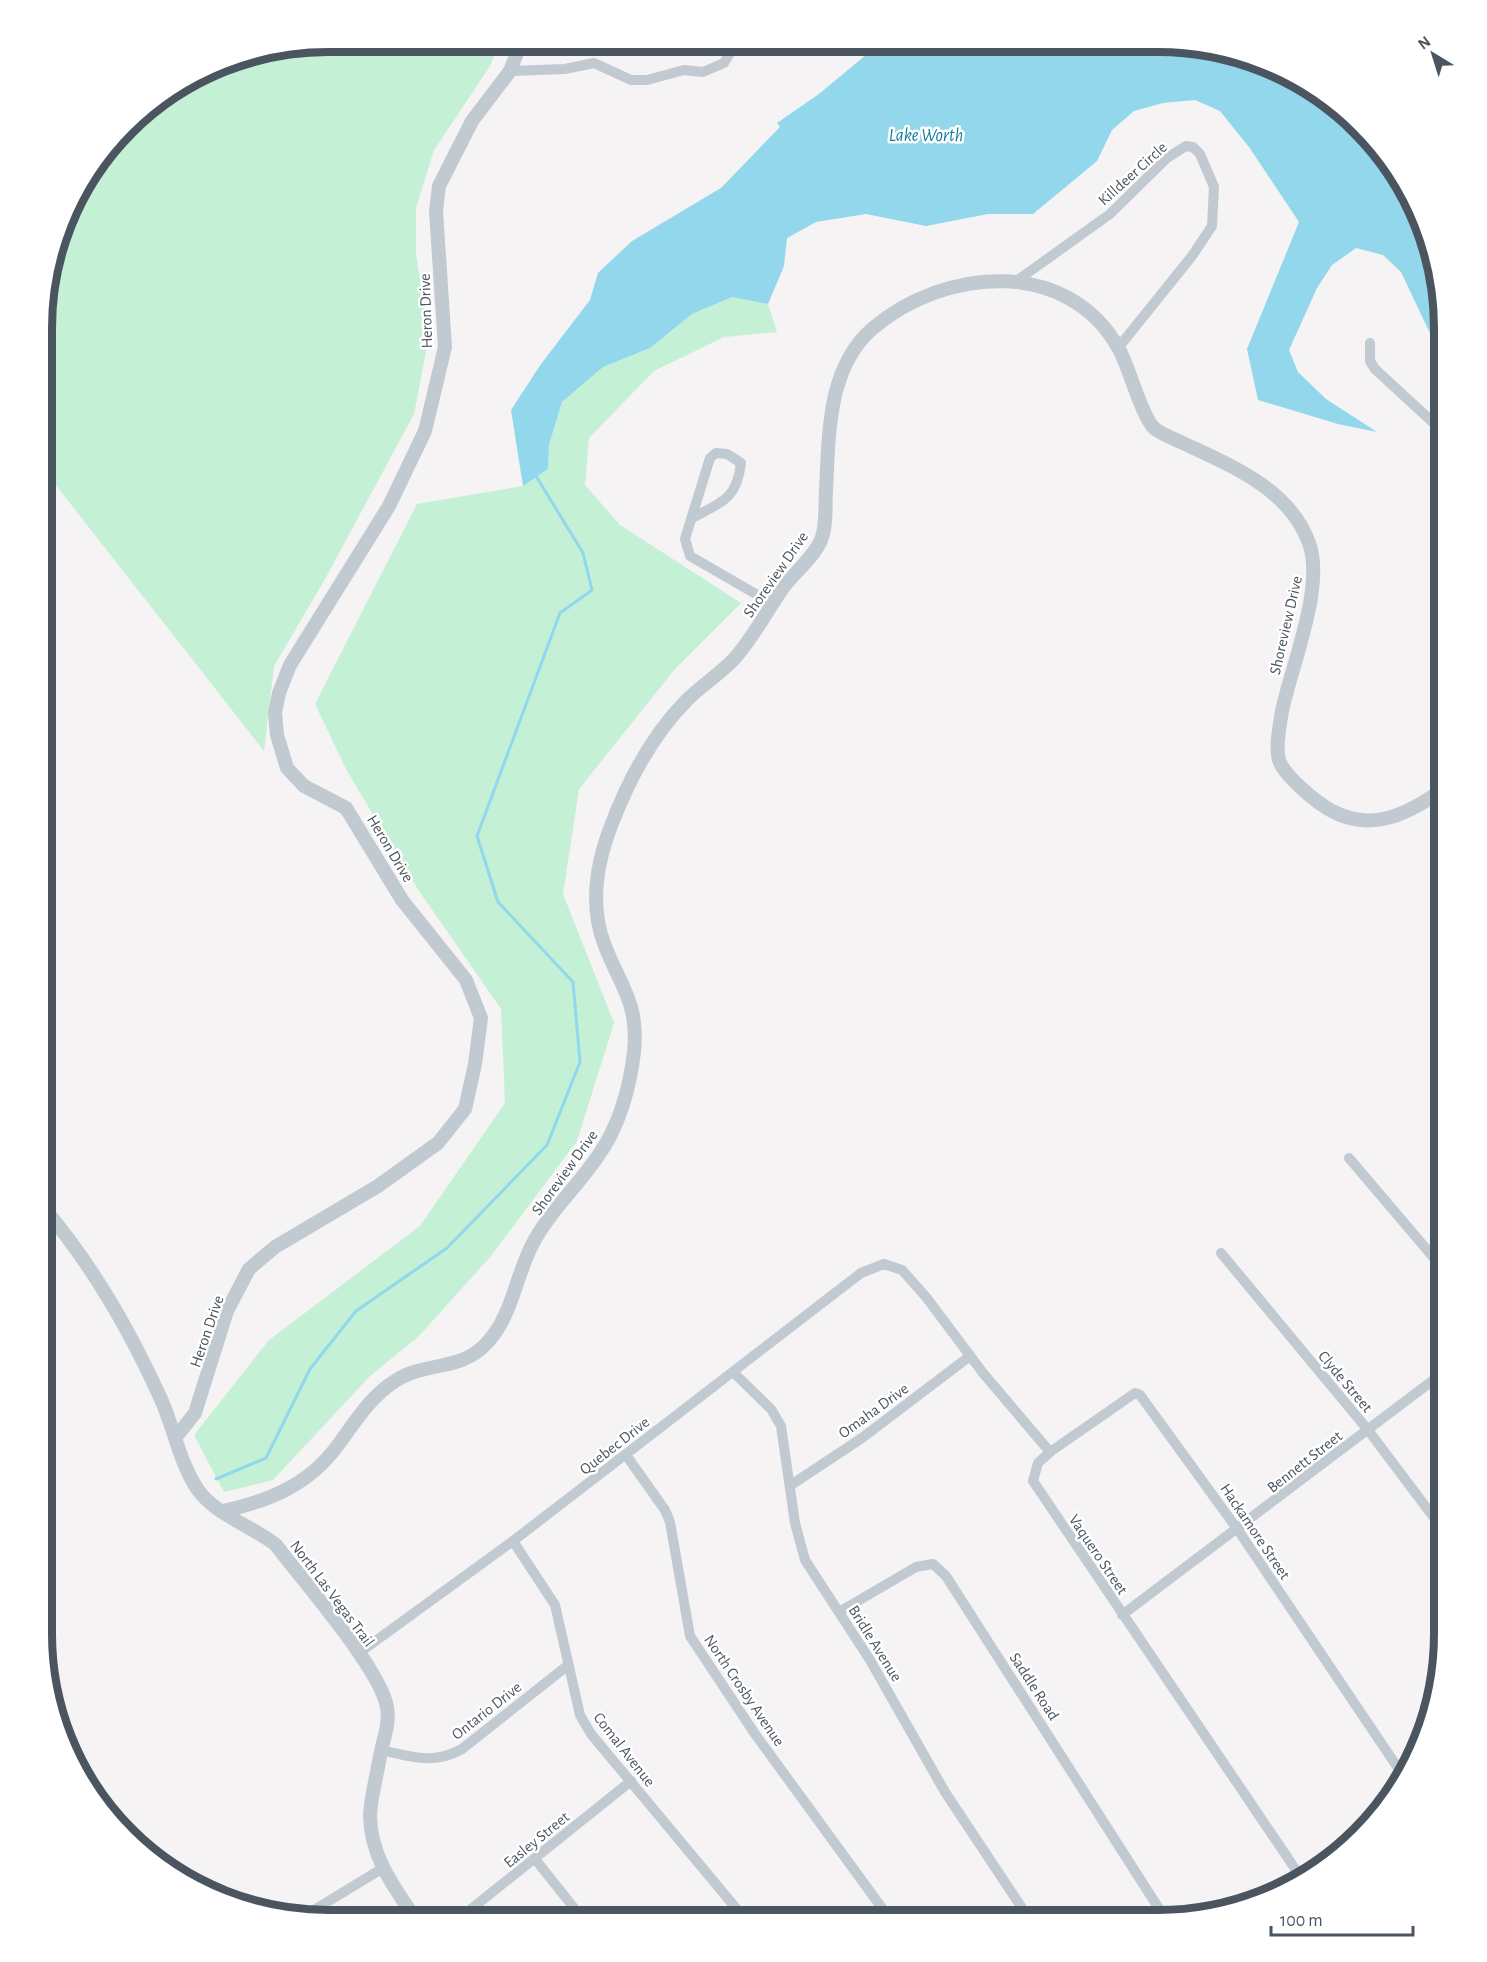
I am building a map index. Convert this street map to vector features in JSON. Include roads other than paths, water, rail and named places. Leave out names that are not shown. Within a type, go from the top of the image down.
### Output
[{"type":"street","name":"Heron Drive","points":[[176,1437],[195,1413],[227,1311],[249,1269],[275,1248],[378,1186],[438,1143],[465,1109],[475,1064],[481,1018],[476,1000],[466,980],[402,900],[346,808],[304,786],[293,777],[281,753],[275,713],[279,693],[290,665],[389,506],[425,431],[445,348],[436,210],[439,186],[472,121],[510,70],[517,52]]},
{"type":"street","points":[[510,70],[565,69],[594,63],[631,80],[647,80],[684,70],[703,72],[724,63],[731,52]]},
{"type":"street","name":"Killdeer Circle","points":[[1016,282],[1110,214],[1167,158],[1186,146],[1193,147],[1204,164],[1214,187],[1212,226],[1192,256],[1118,348]]},
{"type":"street","name":"Shoreview Drive","points":[[223,1511],[258,1503],[290,1489],[317,1471],[363,1410],[394,1381],[415,1371],[454,1364],[481,1350],[500,1328],[521,1268],[535,1239],[600,1155],[614,1131],[625,1095],[634,1052],[634,1020],[631,1002],[601,934],[594,883],[610,827],[634,775],[668,723],[686,700],[732,661],[773,603],[820,543],[823,535],[832,406],[840,379],[857,342],[880,322],[924,298],[973,283],[1016,282],[1046,286],[1076,300],[1101,323],[1118,348],[1153,428],[1257,481],[1273,493],[1296,519],[1308,537],[1315,563],[1314,586],[1281,719],[1279,762],[1283,769],[1316,801],[1335,813],[1363,822],[1383,821],[1434,796]]},
{"type":"street","points":[[1370,343],[1370,361],[1375,369],[1434,423]]},
{"type":"street","points":[[692,518],[733,493],[739,483],[741,463],[727,454],[716,453],[710,458],[685,539],[690,556],[773,603]]},
{"type":"street","points":[[1349,1158],[1434,1259]]},
{"type":"street","name":"North Las Vegas Trail","points":[[52,1220],[104,1293],[160,1397],[182,1458],[198,1490],[216,1508],[276,1545],[359,1653],[382,1691],[387,1706],[388,1726],[381,1750],[370,1813],[373,1842],[382,1868],[410,1910]]},
{"type":"street","name":"Clyde Street","points":[[1221,1253],[1368,1430],[1434,1518]]},
{"type":"street","name":"Quebec Drive","points":[[359,1653],[513,1541],[861,1273],[877,1265],[888,1265],[902,1270],[970,1356]]},
{"type":"street","points":[[970,1356],[1050,1452]]},
{"type":"street","name":"Omaha Drive","points":[[791,1485],[862,1438],[970,1356]]},
{"type":"street","name":"Bridle Avenue","points":[[734,1372],[771,1409],[781,1426],[795,1523],[805,1560],[870,1659],[945,1791],[1023,1910]]},
{"type":"street","name":"Bennett Street","points":[[1122,1615],[1238,1530],[1434,1380]]},
{"type":"street","name":"Hackamore Street","points":[[1050,1452],[1136,1393],[1146,1400],[1238,1530],[1398,1769]]},
{"type":"street","name":"Vaquero Street","points":[[1050,1452],[1038,1463],[1033,1481],[1297,1872]]},
{"type":"street","name":"North Crosby Avenue","points":[[626,1455],[665,1510],[670,1522],[690,1636],[755,1734],[883,1910]]},
{"type":"street","name":"Comal Avenue","points":[[513,1541],[555,1605],[567,1666],[580,1715],[591,1734],[738,1910]]},
{"type":"street","name":"Saddle Road","points":[[839,1612],[916,1567],[933,1564],[946,1576],[1160,1910]]},
{"type":"street","name":"Ontario Drive","points":[[381,1750],[432,1760],[447,1757],[462,1749],[567,1666]]},
{"type":"street","name":"Easley Street","points":[[470,1910],[631,1781]]},
{"type":"street","points":[[535,1859],[576,1910]]},
{"type":"street","points":[[315,1909],[382,1868]]},
{"type":"water","name":"Lake Worth","points":[[869,52],[1158,52],[1212,58],[1247,67],[1280,81],[1312,99],[1354,133],[1388,175],[1406,207],[1425,257],[1434,311],[1434,342],[1401,272],[1383,255],[1356,248],[1332,265],[1317,288],[1289,350],[1298,372],[1326,399],[1377,432],[1338,424],[1258,400],[1247,349],[1299,222],[1249,147],[1220,111],[1195,100],[1163,103],[1134,111],[1112,130],[1097,161],[1033,214],[988,214],[926,226],[866,214],[816,222],[787,238],[784,266],[768,304],[732,297],[692,314],[650,348],[603,367],[562,402],[549,445],[548,469],[523,486],[511,410],[541,364],[590,300],[598,273],[632,241],[721,188],[780,127],[777,123],[819,94]]},
{"type":"waterway","points":[[216,1479],[266,1458],[310,1369],[356,1311],[447,1248],[547,1145],[580,1062],[573,982],[498,902],[477,836],[560,613],[592,590],[583,553],[536,476]]}]
